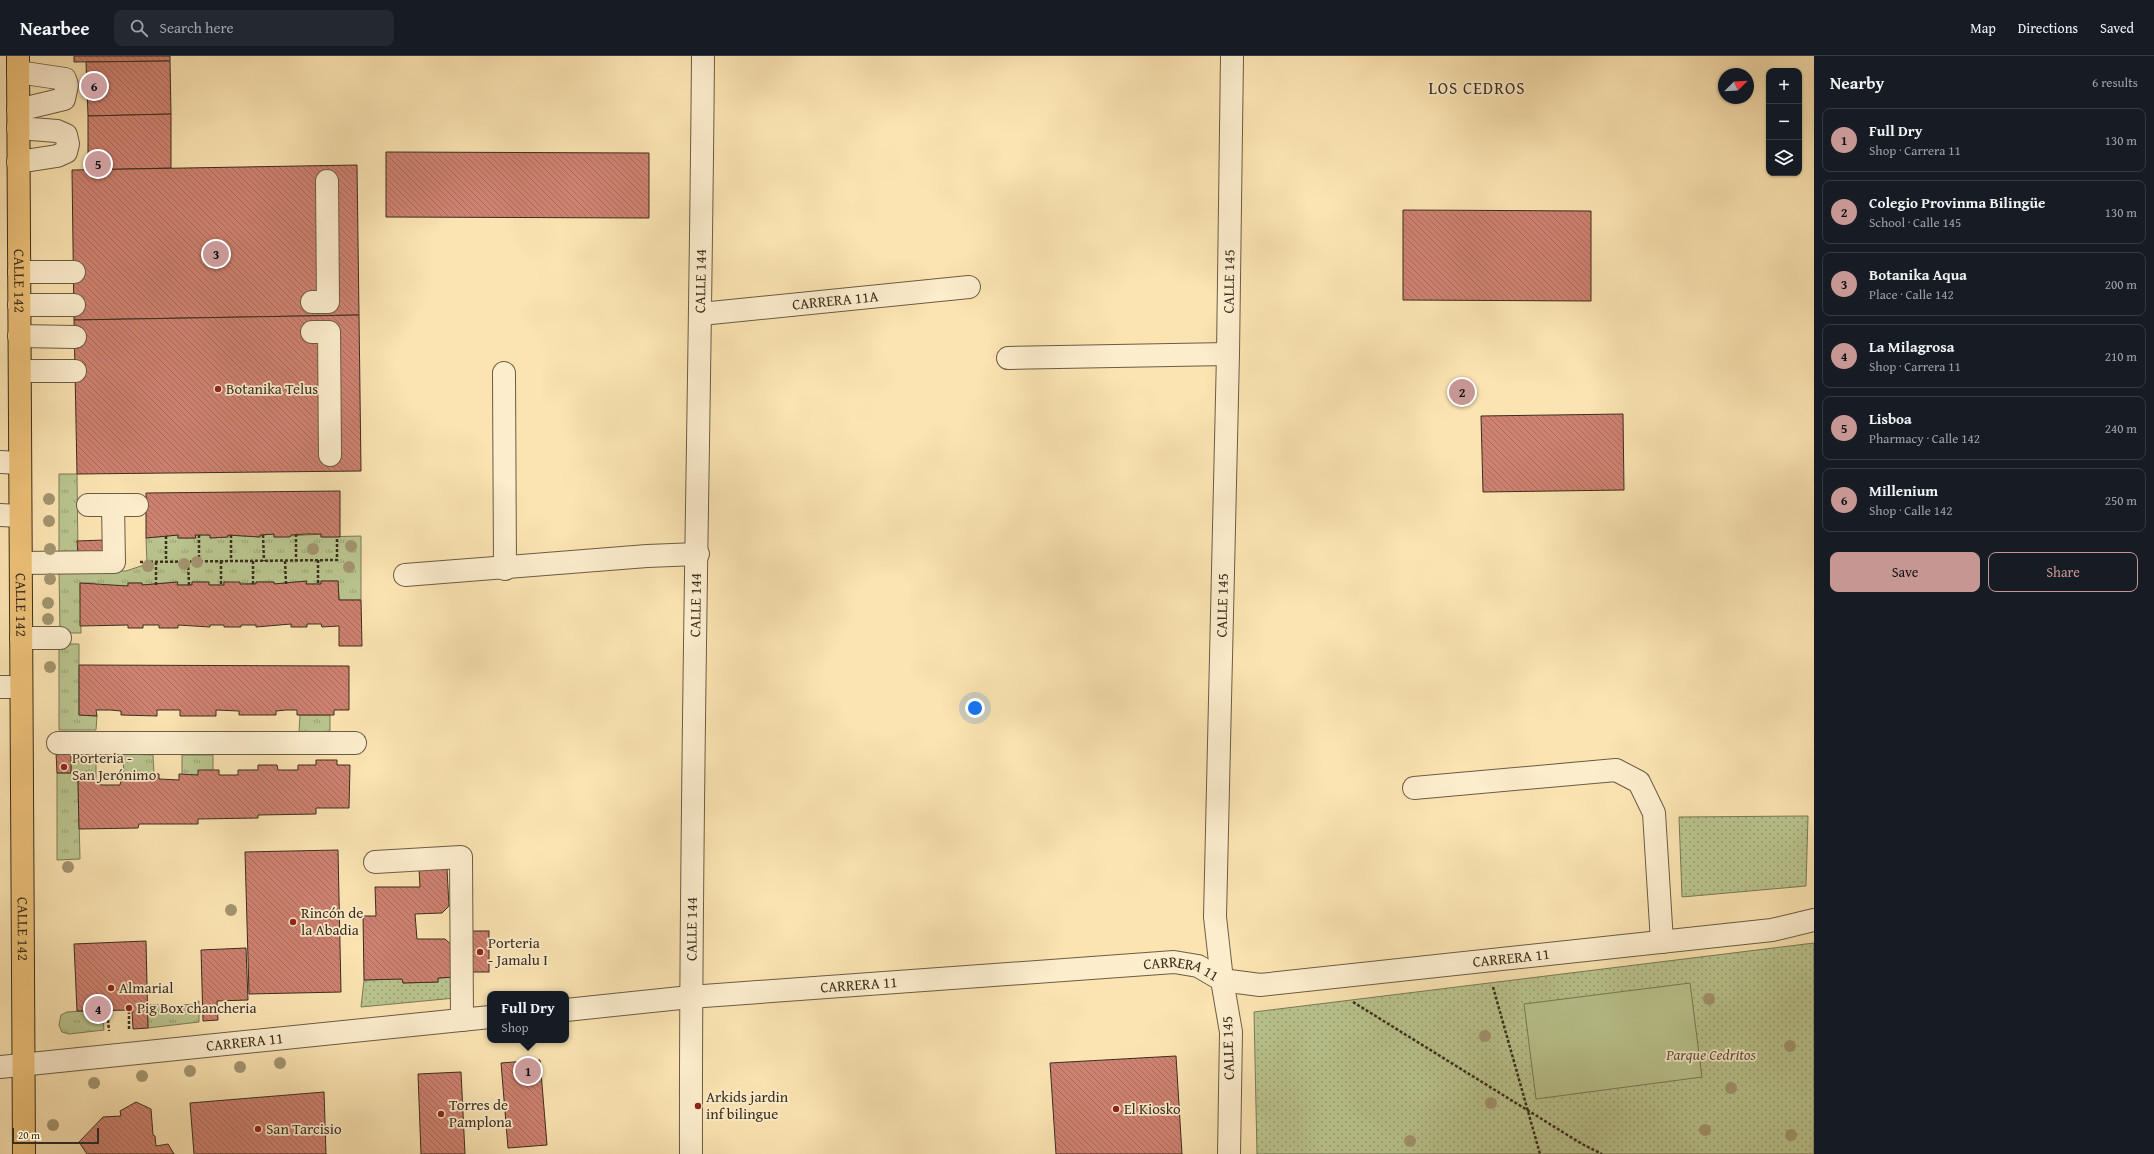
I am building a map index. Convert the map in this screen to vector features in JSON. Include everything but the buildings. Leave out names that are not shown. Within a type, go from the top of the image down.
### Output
[{"type":"main road","name":"CALLE 142","points":[[18,64],[18,119],[12,164],[19,272],[20,371],[10,462],[10,516],[21,563],[24,1154]]},
{"type":"street","name":"CALLE 144","points":[[691,1154],[690,997],[698,554],[703,56]]},
{"type":"street","name":"CALLE 145","points":[[1229,1154],[1231,1032],[1222,980],[1215,917],[1228,354],[1232,56]]},
{"type":"street","points":[[18,64],[65,79],[68,85],[64,99],[18,119]]},
{"type":"street","points":[[12,164],[57,156],[66,152],[68,144],[66,135],[18,119]]},
{"type":"street","points":[[312,302],[328,302],[326,181]]},
{"type":"street","points":[[19,272],[74,272]]},
{"type":"street","name":"CARRERA 11A","points":[[701,314],[969,287]]},
{"type":"street","points":[[19,306],[74,305]]},
{"type":"street","points":[[312,332],[329,332],[330,455]]},
{"type":"street","points":[[20,336],[75,337]]},
{"type":"street","points":[[1008,358],[1228,354]]},
{"type":"street","points":[[20,371],[75,370]]},
{"type":"street","points":[[504,373],[505,569]]},
{"type":"street","points":[[88,505],[137,506]]},
{"type":"street","points":[[21,563],[114,562],[113,505]]},
{"type":"street","points":[[405,575],[505,569],[647,556],[698,554]]},
{"type":"street","points":[[21,638],[60,638]]},
{"type":"street","points":[[0,686],[21,687]]},
{"type":"street","points":[[58,743],[355,743]]},
{"type":"street","points":[[1414,788],[1616,770],[1639,782],[1654,813],[1662,942]]},
{"type":"street","points":[[374,862],[469,857],[462,1020]]},
{"type":"street","name":"CARRERA 11","points":[[569,1010],[690,997],[1174,962],[1198,966],[1222,980],[1260,985],[1772,930],[1814,920]]},
{"type":"street","name":"CARRERA 11","points":[[0,1067],[487,1017]]},
{"type":"path","points":[[296,534],[296,561]]},
{"type":"path","points":[[199,535],[199,561]]},
{"type":"path","points":[[231,535],[231,561]]},
{"type":"path","points":[[263,535],[264,561]]},
{"type":"path","points":[[166,536],[166,562]]},
{"type":"path","points":[[114,562],[337,560],[337,537]]},
{"type":"path","points":[[318,560],[318,584]]},
{"type":"path","points":[[221,561],[221,584]]},
{"type":"path","points":[[253,561],[253,584]]},
{"type":"path","points":[[285,561],[286,584]]},
{"type":"path","points":[[156,562],[156,585]]},
{"type":"path","points":[[188,562],[189,585]]},
{"type":"path","points":[[1486,961],[1540,1154]]},
{"type":"path","points":[[1350,1000],[1582,1144],[1602,1154]]},
{"type":"path","points":[[129,1011],[129,1029]]},
{"type":"path","points":[[108,1020],[109,1031]]},
{"type":"green space","points":[[59,474],[77,474],[78,553],[59,553]]},
{"type":"green space","points":[[274,534],[274,537],[321,534],[321,537],[361,536],[361,600],[339,600],[338,581],[321,581],[321,584],[306,584],[306,581],[275,584],[274,582],[256,582],[256,584],[224,582],[224,585],[209,585],[209,582],[192,582],[192,585],[177,585],[177,582],[142,585],[142,583],[128,583],[128,586],[95,586],[95,583],[80,583],[81,633],[60,633],[59,571],[126,571],[147,564],[146,538],[178,535],[178,538],[195,538],[195,535],[210,535],[210,538],[228,537],[228,535],[260,537],[260,535]]},
{"type":"green space","points":[[59,644],[79,644],[79,715],[97,716],[96,730],[59,730]]},
{"type":"green space","points":[[300,715],[330,715],[330,732],[299,732]]},
{"type":"green space","points":[[123,754],[153,755],[154,774],[139,775],[139,780],[124,780]]},
{"type":"green space","points":[[182,755],[213,755],[213,771],[198,775],[182,775]]},
{"type":"green space","points":[[71,761],[96,761],[96,781],[78,781],[80,859],[57,860],[57,773],[71,773]]},
{"type":"green space","points":[[1808,816],[1806,886],[1682,897],[1679,817]]},
{"type":"green space","name":"Parque Cedritos","points":[[1814,943],[1814,1154],[1257,1154],[1254,1012]]},
{"type":"green space","points":[[455,977],[455,998],[361,1007],[364,980],[402,979],[403,983],[438,982],[438,978]]},
{"type":"green space","points":[[1690,983],[1702,1077],[1536,1099],[1524,1004]]},
{"type":"green space","points":[[199,1001],[199,1022],[148,1028],[147,1005],[167,1004],[168,1006],[195,1004],[195,1002]]},
{"type":"green space","points":[[84,1011],[87,1018],[103,1019],[104,1030],[69,1034],[62,1032],[59,1025],[61,1015],[67,1012]]},
{"type":"place","name":"Millenium","points":[[94,86]]},
{"type":"place","name":"Lisboa","points":[[98,164]]},
{"type":"place","name":"Botanika Aqua","points":[[216,254]]},
{"type":"place","name":"Botanika Telus","points":[[218,389]]},
{"type":"place","name":"Colegio Provinma Bilingüe","points":[[1462,392]]},
{"type":"place","name":"Porteria - San Jerónimo","points":[[64,767]]},
{"type":"place","name":"Rincón de la Abadia","points":[[293,922]]},
{"type":"place","name":"Porteria - Jamalu I","points":[[480,952]]},
{"type":"place","name":"Almarial","points":[[111,988]]},
{"type":"place","name":"Pig Box chancheria","points":[[129,1008]]},
{"type":"place","name":"La Milagrosa","points":[[98,1009]]},
{"type":"place","name":"Full Dry","points":[[528,1071]]},
{"type":"place","name":"Arkids jardin inf bilingue","points":[[698,1106]]},
{"type":"place","name":"El Kiosko","points":[[1116,1109]]},
{"type":"place","name":"Torres de Pamplona","points":[[441,1114]]},
{"type":"place","name":"San Tarcisio","points":[[258,1129]]},
{"type":"district","name":"LOS CEDROS","points":[[1477,88]]}]
